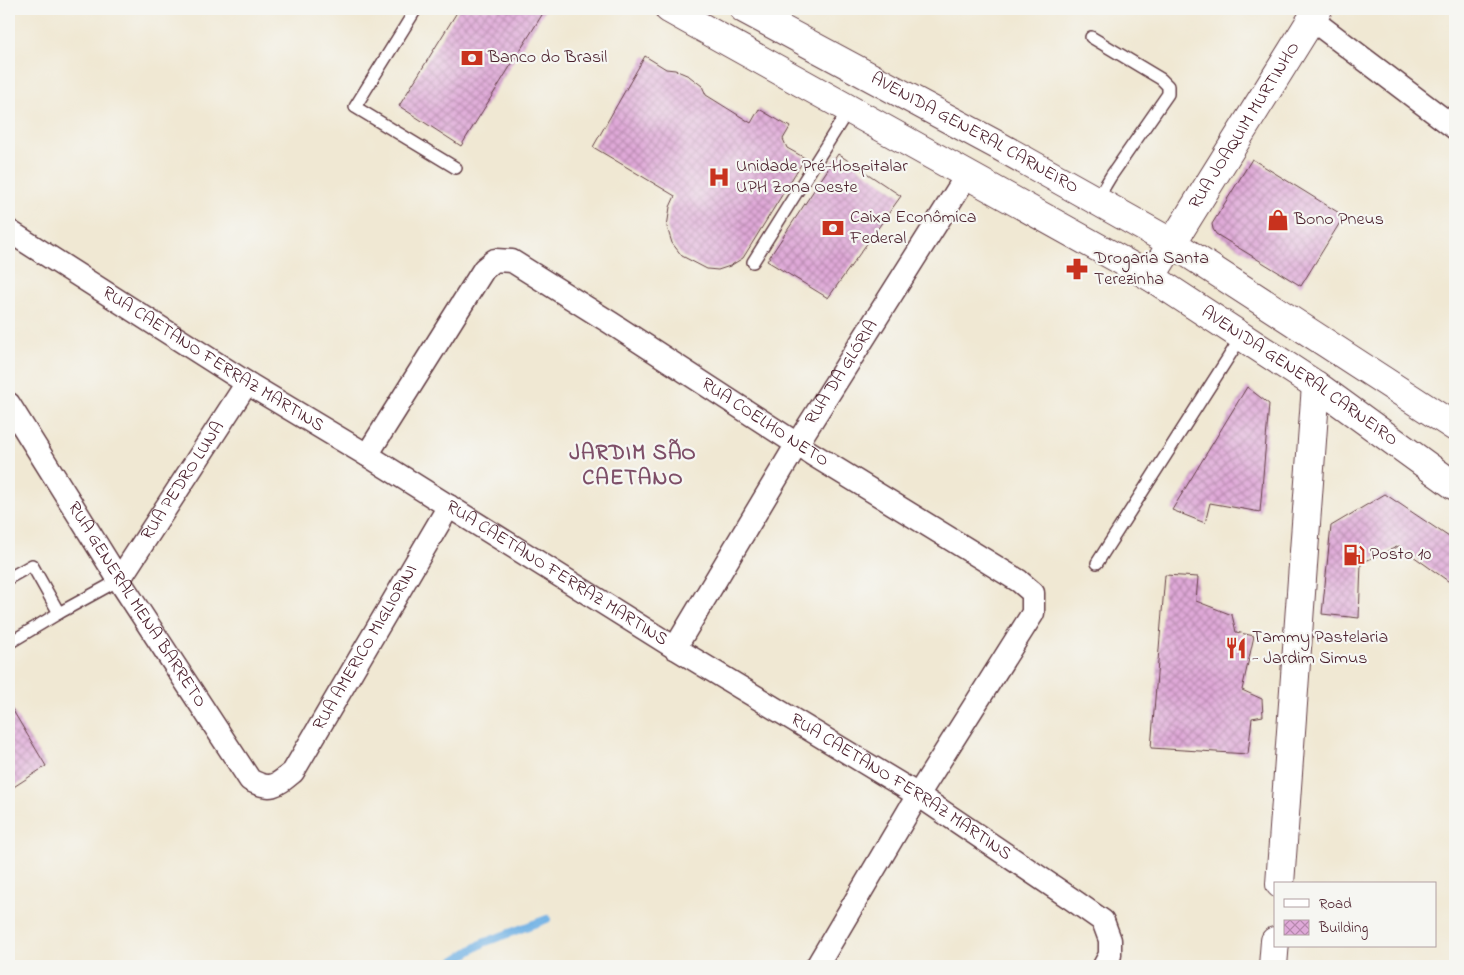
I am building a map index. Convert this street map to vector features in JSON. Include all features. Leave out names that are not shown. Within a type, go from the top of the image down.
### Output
[{"type":"main road","name":"AVENIDA GENERAL CARNEIRO","points":[[669,9],[1151,277],[1316,385],[1455,486]]},
{"type":"main road","name":"AVENIDA GENERAL CARNEIRO","points":[[744,9],[973,132],[1172,243],[1455,427]]},
{"type":"main road","name":"RUA JOAQUIM MURTINHO","points":[[1151,277],[1314,14]]},
{"type":"main road","points":[[1280,882],[1316,385]]},
{"type":"main road","points":[[1273,966],[1274,948]]},
{"type":"street","points":[[1314,14],[1455,128]]},
{"type":"street","name":"RUA DA GLÓRIA","points":[[675,648],[798,444],[967,175]]},
{"type":"street","name":"RUA CAETANO FERRAZ MARTINS","points":[[9,231],[247,384],[367,455],[675,648],[918,795],[1103,921],[1110,940],[1110,956],[1104,966]]},
{"type":"street","name":"RUA COELHO NETO","points":[[367,455],[484,270],[495,260],[512,261],[798,444],[1019,580],[1033,593],[1033,612],[918,795]]},
{"type":"street","name":"RUA PEDRO LUNA","points":[[119,580],[247,384]]},
{"type":"street","name":"RUA GENERAL MENA BARRETO","points":[[9,404],[119,580],[250,780],[262,787],[277,785]]},
{"type":"street","name":"RUA AMERICO MIGLIORINI","points":[[277,785],[293,772],[449,506]]},
{"type":"street","points":[[817,966],[918,795]]},
{"type":"lane","points":[[416,9],[355,107],[456,168]]},
{"type":"lane","points":[[1091,37],[1161,79],[1168,86],[1168,94],[1111,176],[1096,201]]},
{"type":"lane","points":[[753,262],[850,110]]},
{"type":"lane","points":[[1097,563],[1242,336]]},
{"type":"lane","points":[[9,578],[32,566],[59,613]]},
{"type":"lane","points":[[9,644],[59,613],[119,580]]},
{"type":"building","name":"Banco do Brasil","points":[[459,9],[545,10],[461,146],[399,106]]},
{"type":"building","name":"Unidade Pré-Hospitalar UPH Zona Oeste","points":[[645,56],[666,69],[675,70],[689,76],[702,86],[706,95],[751,123],[759,109],[790,127],[783,139],[787,148],[805,158],[743,258],[730,266],[718,270],[707,269],[682,256],[672,243],[667,227],[670,207],[675,196],[593,147]]},
{"type":"building","name":"Caixa Econômica Federal","points":[[838,154],[901,196],[828,298],[767,261]]},
{"type":"building","name":"Bono Pneus","points":[[1252,159],[1344,216],[1301,286],[1216,234],[1213,229],[1212,224]]},
{"type":"building","points":[[1247,387],[1269,404],[1260,512],[1210,503],[1205,523],[1172,510]]},
{"type":"building","name":"Posto 10","points":[[1385,494],[1455,541],[1455,586],[1399,546],[1361,563],[1359,618],[1322,614],[1331,526]]},
{"type":"building","points":[[1165,575],[1198,577],[1196,601],[1232,615],[1236,632],[1254,636],[1242,690],[1262,699],[1263,716],[1252,718],[1248,754],[1151,748]]},
{"type":"building","points":[[9,704],[46,766],[9,790]]},
{"type":"waterway","points":[[446,966],[483,943],[547,919]]},
{"type":"place","name":"Banco do Brasil","points":[[472,58]]},
{"type":"place","name":"Unidade Pré-Hospitalar UPH Zona Oeste","points":[[719,177]]},
{"type":"place","name":"Bono Pneus","points":[[1278,220]]},
{"type":"place","name":"Caixa Econômica Federal","points":[[833,228]]},
{"type":"place","name":"Drogaria Santa Terezinha","points":[[1077,269]]},
{"type":"place","name":"Posto 10","points":[[1354,555]]},
{"type":"place","name":"Tammy Pastelaria - Jardim Simus","points":[[1236,648]]},
{"type":"district","name":"JARDIM SÃO CAETANO","points":[[633,466]]}]
